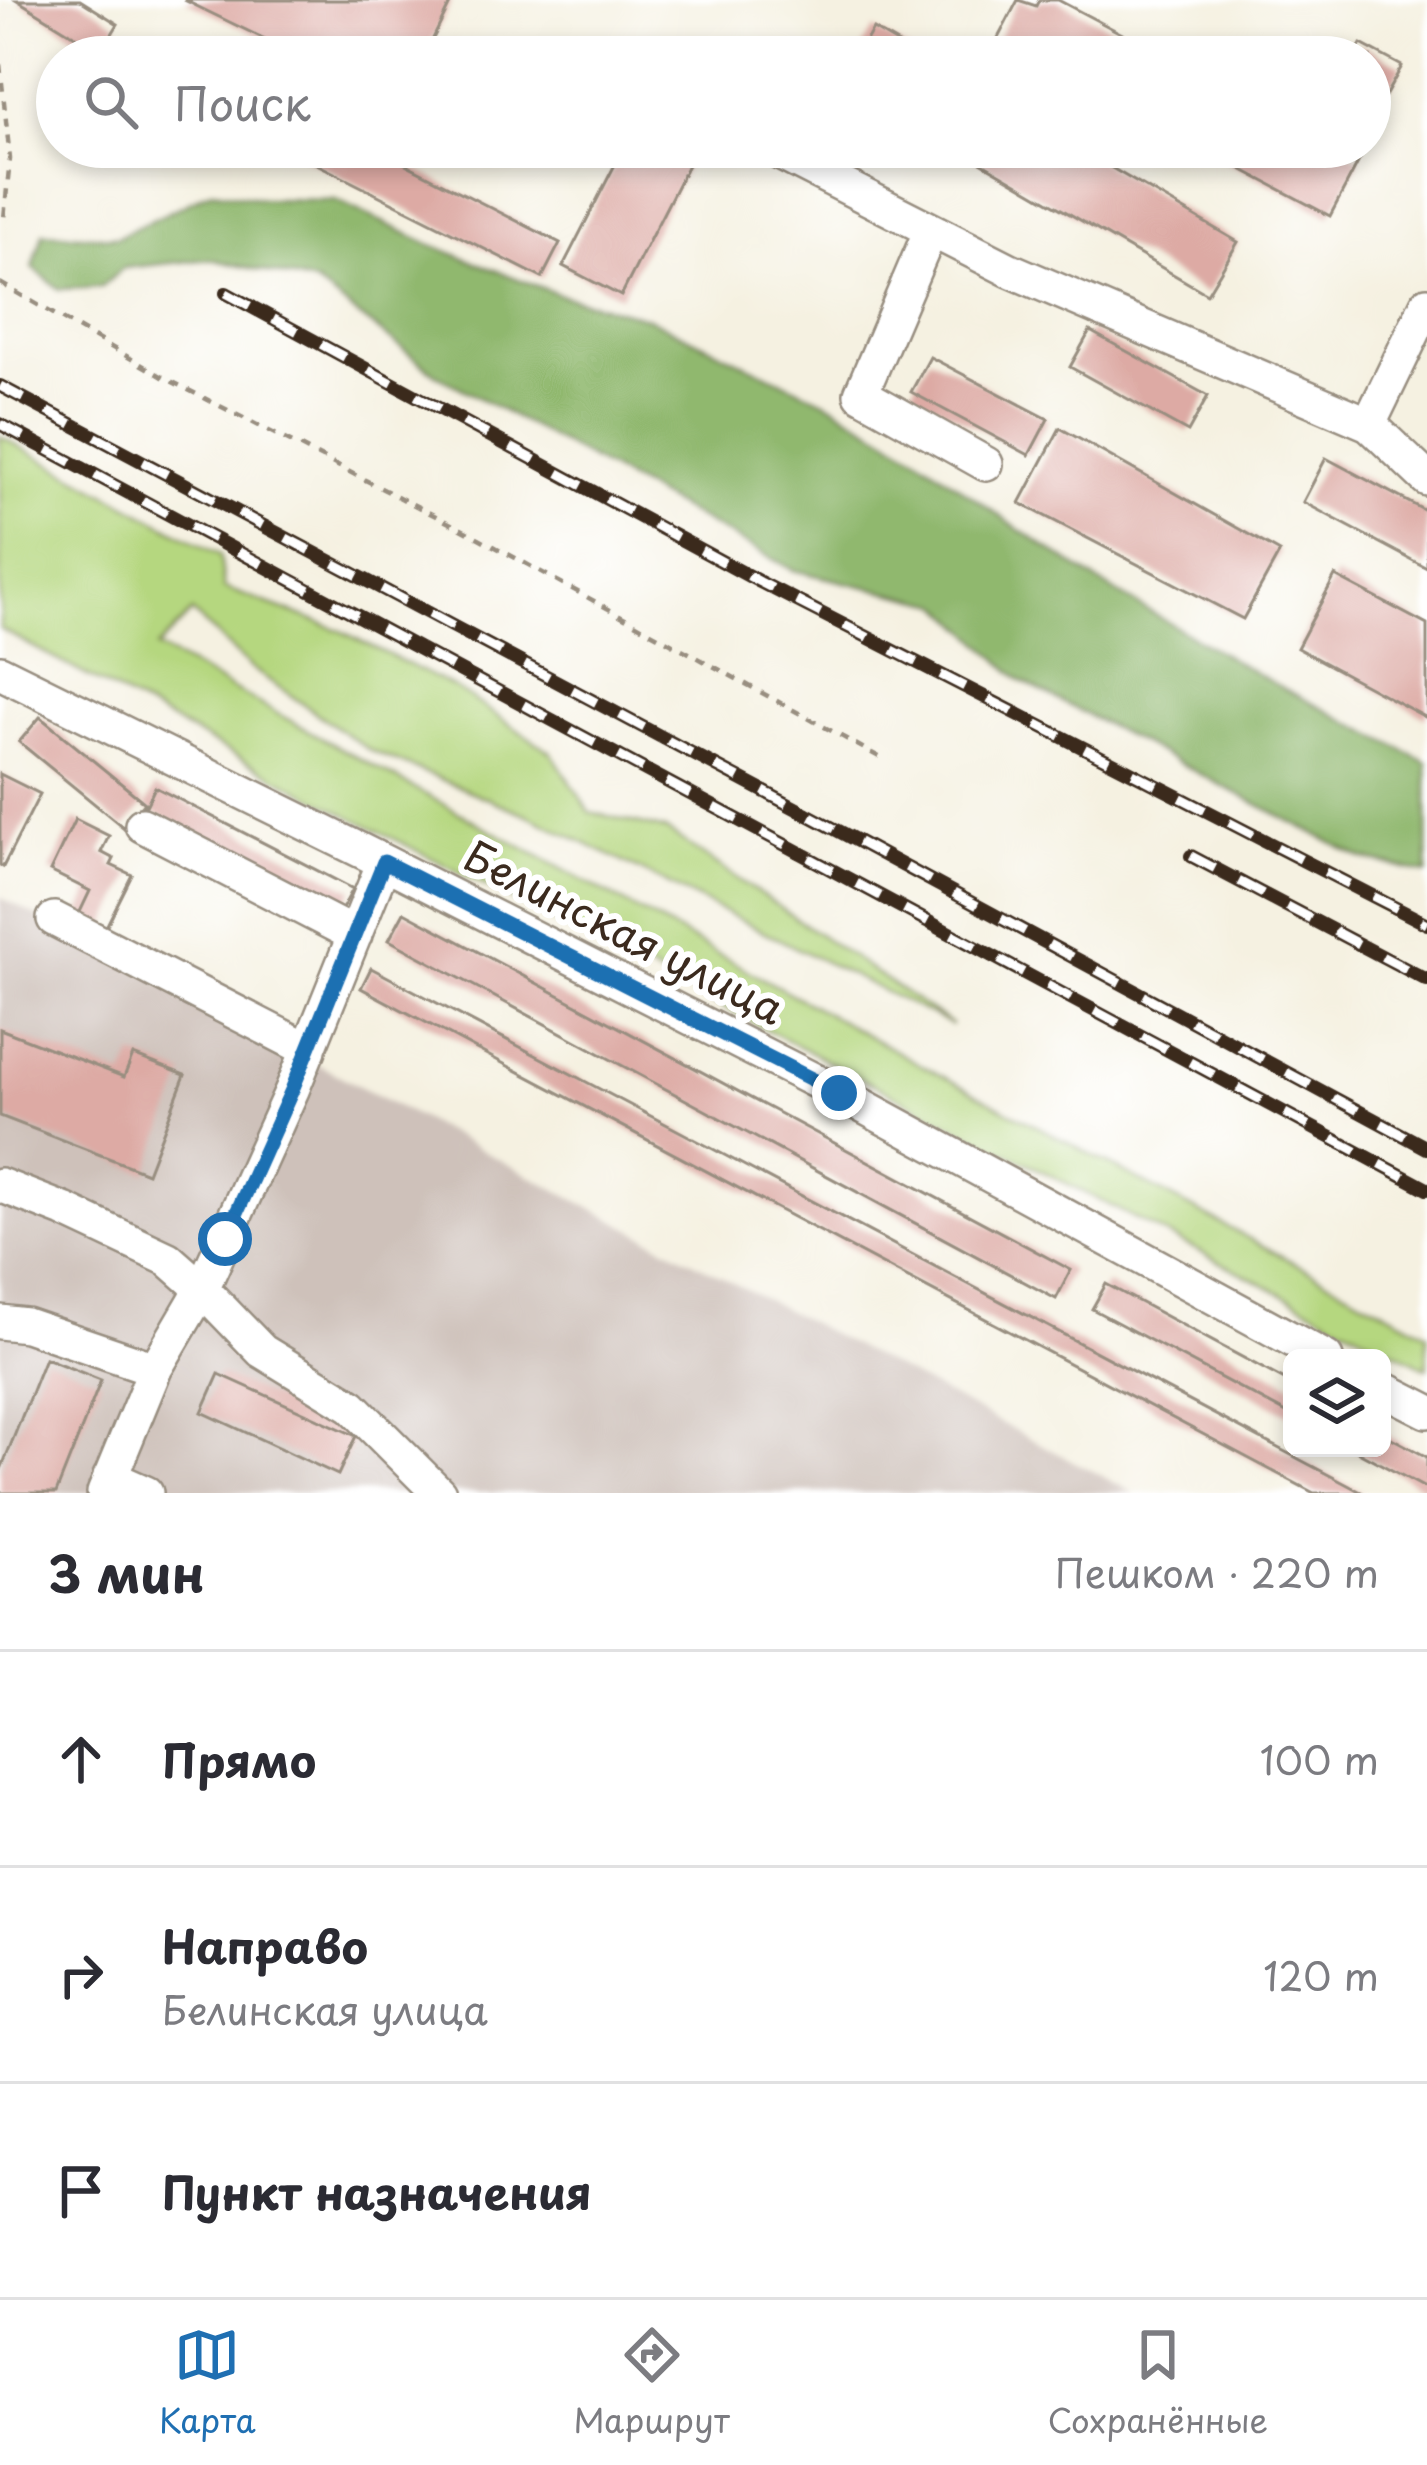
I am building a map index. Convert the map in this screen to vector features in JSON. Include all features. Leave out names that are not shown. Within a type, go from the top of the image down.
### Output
[{"type":"street","points":[[809,168],[1010,270],[1369,424],[1427,479]]},
{"type":"street","points":[[931,230],[860,394],[986,464]]},
{"type":"street","points":[[1369,424],[1427,304]]},
{"type":"street","name":"Белинская улица","points":[[0,672],[839,1093],[1309,1349]]},
{"type":"street","points":[[142,826],[355,935]]},
{"type":"street","points":[[146,1493],[107,1485],[155,1369],[225,1239],[384,862]]},
{"type":"street","points":[[54,919],[308,1050]]},
{"type":"street","points":[[0,1185],[169,1259],[262,1351],[352,1406],[439,1493]]},
{"type":"street","points":[[0,1322],[26,1325],[155,1369]]},
{"type":"street","points":[[1391,1393],[1427,1411]]},
{"type":"path","points":[[0,64],[10,160],[0,222]]},
{"type":"path","points":[[0,283],[163,377],[479,538],[881,758]]},
{"type":"shaded area","points":[[0,897],[1134,1493],[0,1493]]},
{"type":"green space","points":[[212,191],[262,199],[335,200],[436,247],[560,295],[646,317],[833,405],[917,456],[1102,584],[1273,683],[1427,762],[1427,874],[1361,858],[1020,680],[941,604],[793,570],[439,376],[315,283],[210,259],[123,268],[101,287],[59,289],[33,268],[43,233],[117,237]]},
{"type":"green space","points":[[0,436],[220,555],[224,588],[339,630],[455,688],[551,752],[590,812],[666,830],[952,1025],[528,815],[369,750],[250,667],[192,612],[157,648],[916,1062],[1427,1333],[1427,1368],[328,805],[0,629]]},
{"type":"building","points":[[17,0],[80,0],[118,24],[111,36],[75,36]]},
{"type":"building","points":[[184,0],[452,0],[434,36],[259,36]]},
{"type":"building","points":[[1018,0],[1036,6],[1039,0],[1058,0],[1126,36],[999,36]]},
{"type":"building","points":[[1391,60],[1402,66],[1391,86]]},
{"type":"building","points":[[325,168],[413,168],[560,243],[542,278]]},
{"type":"building","points":[[613,168],[686,168],[621,296],[563,266]]},
{"type":"building","points":[[991,168],[1112,168],[1238,242],[1207,294]]},
{"type":"building","points":[[1240,168],[1355,168],[1330,216]]},
{"type":"building","points":[[1090,331],[1208,396],[1188,432],[1070,367]]},
{"type":"building","points":[[930,357],[1048,419],[1029,455],[911,392]]},
{"type":"building","points":[[1060,428],[1280,552],[1243,619],[1020,503]]},
{"type":"building","points":[[1326,458],[1427,512],[1427,568],[1303,502]]},
{"type":"building","points":[[1335,576],[1427,625],[1427,718],[1297,648]]},
{"type":"building","points":[[40,717],[145,803],[124,828],[19,742]]},
{"type":"building","points":[[0,774],[40,794],[3,867],[0,865]]},
{"type":"building","points":[[155,787],[353,889],[342,909],[145,808]]},
{"type":"building","points":[[75,819],[109,836],[101,852],[114,859],[111,865],[132,875],[106,927],[79,914],[90,891],[50,871]]},
{"type":"building","points":[[404,912],[1071,1270],[1056,1299],[389,940]]},
{"type":"building","points":[[371,968],[1283,1451],[1283,1457],[1295,1457],[1363,1493],[1314,1493],[361,988]]},
{"type":"building","points":[[0,1029],[124,1077],[133,1055],[185,1075],[147,1173],[0,1116]]},
{"type":"building","points":[[1106,1284],[1283,1379],[1283,1411],[1092,1309]]},
{"type":"building","points":[[45,1358],[101,1380],[56,1493],[0,1493],[0,1472]]},
{"type":"building","points":[[219,1374],[356,1436],[338,1475],[202,1412]]},
{"type":"building","points":[[1391,1438],[1427,1457],[1427,1489],[1368,1457],[1391,1457]]},
{"type":"railway","points":[[226,293],[760,582],[1427,924]]},
{"type":"railway","points":[[0,386],[1427,1148]]},
{"type":"railway","points":[[0,424],[1427,1189]]},
{"type":"railway","points":[[1191,856],[1427,980]]},
{"type":"route","points":[[225,1239],[292,1090],[384,862],[839,1093]]}]
